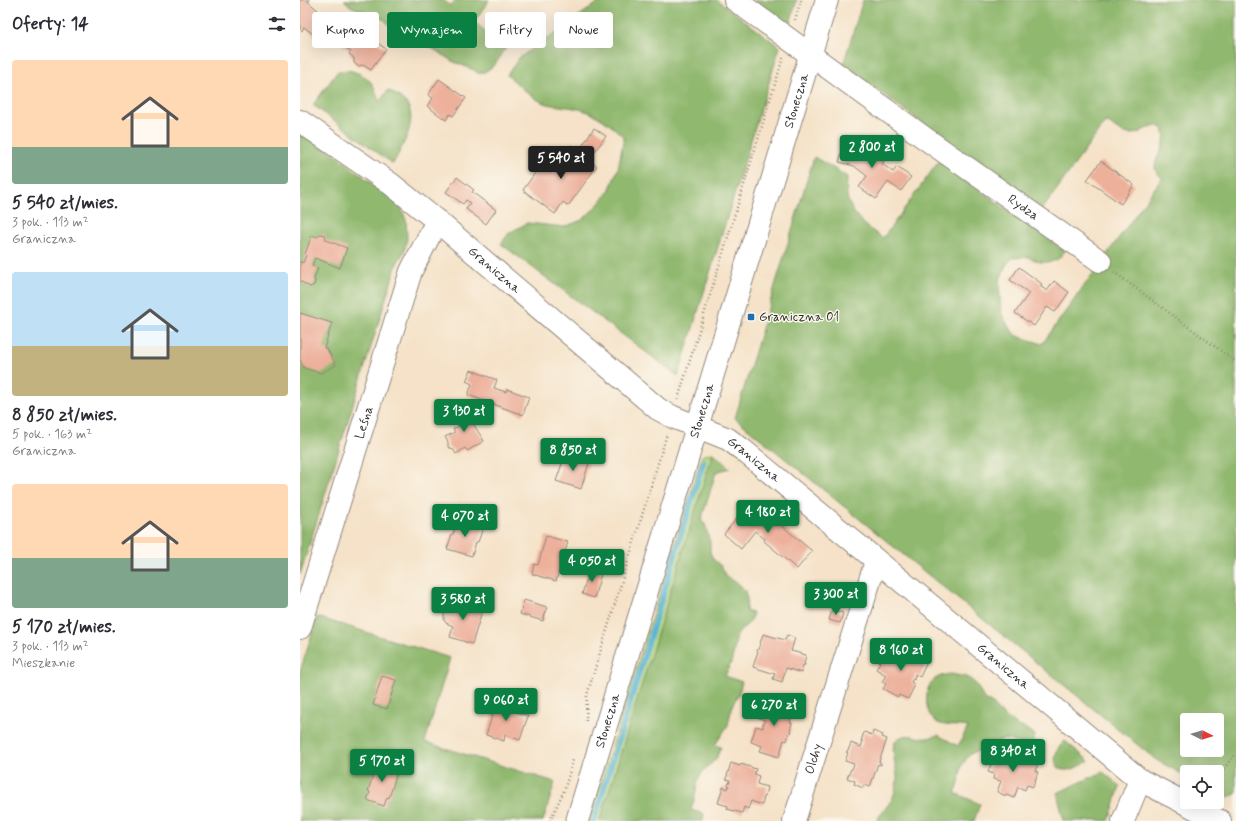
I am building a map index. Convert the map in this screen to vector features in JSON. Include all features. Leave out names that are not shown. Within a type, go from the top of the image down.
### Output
[{"type":"street","name":"Rydza","points":[[735,0],[1100,261]]},
{"type":"street","name":"Słoneczna","points":[[577,821],[696,426],[827,0]]},
{"type":"street","name":"Graniczna","points":[[300,121],[391,184],[437,221],[658,409],[673,417],[714,432],[733,443],[1140,780],[1220,821]]},
{"type":"street","name":"Leśna","points":[[300,628],[411,271],[437,221]]},
{"type":"street","name":"Olchy","points":[[794,821],[876,561]]},
{"type":"street","points":[[1123,821],[1140,780]]},
{"type":"path","points":[[584,728],[586,720],[587,695],[801,0]]},
{"type":"path","points":[[1100,261],[1236,362]]},
{"type":"path","points":[[1224,768],[1236,754]]},
{"type":"path","points":[[550,821],[565,788],[574,758]]},
{"type":"green space","points":[[344,0],[443,0],[451,6],[455,0],[489,0],[477,18],[477,12],[387,12],[387,22],[379,18],[379,12],[365,12],[350,6]]},
{"type":"green space","points":[[602,0],[717,0],[780,47],[678,376],[501,244],[509,233],[527,223],[564,227],[582,220],[596,207],[609,191],[618,169],[624,137],[607,123],[588,112],[544,103],[529,94],[507,75],[519,58],[533,48],[546,48],[546,39],[554,34],[554,48],[613,48],[613,12],[585,12]]},
{"type":"green space","points":[[754,0],[797,0],[789,26]]},
{"type":"green space","points":[[863,0],[1236,0],[1236,794],[1225,798],[1224,765],[1180,765],[1180,773],[1155,759],[735,418],[814,157],[847,177],[847,196],[852,209],[860,220],[883,238],[939,161],[1065,251],[1058,259],[1051,262],[1040,262],[1028,257],[1012,258],[1007,264],[999,281],[1001,312],[1008,326],[1015,335],[1042,344],[1162,178],[1156,171],[1155,166],[1163,147],[1165,135],[1163,128],[1154,126],[1141,132],[1129,134],[1118,130],[1106,121],[1042,210],[843,65]]},
{"type":"green space","points":[[477,24],[485,31],[485,48],[506,48],[492,67],[479,74],[474,70],[452,61],[431,48],[477,48]]},
{"type":"green space","points":[[349,70],[366,77],[370,81],[375,89],[379,102],[388,90],[397,95],[408,105],[411,115],[411,122],[407,137],[393,164],[313,105],[338,71]]},
{"type":"green space","points":[[300,134],[329,150],[400,205],[406,220],[407,239],[404,252],[397,263],[300,575]]},
{"type":"green space","points":[[713,453],[600,821],[589,821],[702,456]]},
{"type":"green space","points":[[713,453],[730,468],[716,472],[701,521],[705,524],[710,542],[710,552],[713,559],[722,567],[725,575],[745,591],[747,599],[746,611],[753,613],[751,621],[737,635],[732,660],[725,676],[742,682],[739,693],[732,706],[728,725],[715,745],[721,747],[716,759],[704,770],[698,779],[691,810],[704,814],[703,821],[600,821]]},
{"type":"green space","points":[[317,617],[450,658],[425,742],[555,782],[543,821],[300,821],[300,672]]},
{"type":"green space","points":[[951,674],[970,679],[976,684],[984,699],[994,705],[998,711],[1018,726],[1025,728],[1035,735],[1033,742],[1030,745],[1026,745],[1006,739],[1001,740],[986,750],[972,753],[968,756],[961,767],[959,785],[955,793],[980,804],[974,821],[877,821],[881,813],[891,801],[896,789],[897,777],[893,748],[898,738],[913,736],[929,738],[938,735],[958,746],[968,727],[938,723],[930,715],[928,710],[927,692],[929,686],[936,678]]},
{"type":"green space","points":[[1065,741],[1089,761],[1068,770],[1062,770],[1059,768],[1056,764],[1055,757],[1058,748]]},
{"type":"green space","points":[[1103,772],[1120,786],[1109,821],[1064,821],[1057,793]]},
{"type":"building","points":[[300,0],[310,0],[308,2],[318,10],[316,12],[312,12],[312,33],[304,27],[302,31],[300,29]]},
{"type":"building","points":[[379,44],[386,49],[371,70],[363,65],[358,66],[354,63],[354,58],[349,54],[351,52],[346,48],[379,48]]},
{"type":"building","points":[[439,79],[466,98],[453,116],[450,114],[446,120],[427,106],[433,98],[428,95]]},
{"type":"building","points":[[594,128],[606,136],[593,154],[582,146]]},
{"type":"building","points":[[846,137],[861,142],[858,151],[865,156],[869,151],[884,162],[882,164],[893,172],[897,167],[911,177],[901,191],[888,182],[876,199],[859,187],[867,176],[854,166],[839,162]]},
{"type":"building","points":[[571,145],[593,161],[592,163],[597,166],[568,206],[563,202],[555,214],[523,190],[540,166],[550,173],[559,161],[555,158],[560,152],[564,155]]},
{"type":"building","points":[[1101,161],[1134,185],[1121,204],[1087,180]]},
{"type":"building","points":[[457,177],[474,190],[472,192],[496,210],[486,224],[466,209],[470,203],[466,200],[463,204],[446,192]]},
{"type":"building","points":[[321,234],[325,235],[326,240],[347,248],[340,268],[315,258],[312,266],[318,268],[314,278],[314,285],[310,287],[300,281],[300,261],[303,263],[312,235],[317,237]]},
{"type":"building","points":[[1019,267],[1042,284],[1040,286],[1047,291],[1054,281],[1069,292],[1055,312],[1047,307],[1034,326],[1015,313],[1029,293],[1010,280]]},
{"type":"building","points":[[300,313],[332,323],[324,348],[327,349],[336,365],[321,373],[304,368],[300,360]]},
{"type":"building","points":[[471,370],[497,380],[494,388],[506,392],[507,389],[529,397],[523,415],[468,395],[472,384],[466,381]]},
{"type":"building","points":[[468,407],[477,423],[474,425],[484,441],[467,451],[465,448],[456,454],[453,449],[448,447],[448,442],[445,437],[455,432],[453,429],[459,426],[453,416]]},
{"type":"building","points":[[567,454],[578,457],[577,460],[589,463],[581,489],[556,481]]},
{"type":"building","points":[[751,501],[768,515],[770,512],[783,523],[781,525],[812,551],[797,569],[764,541],[765,539],[755,531],[741,549],[724,534]]},
{"type":"building","points":[[458,520],[483,528],[478,542],[476,542],[472,556],[447,549]]},
{"type":"building","points":[[546,536],[568,542],[556,581],[532,574],[534,564],[538,565]]},
{"type":"building","points":[[590,568],[602,571],[594,598],[582,594]]},
{"type":"building","points":[[524,600],[547,607],[543,621],[520,614]]},
{"type":"building","points":[[454,601],[473,607],[474,605],[483,608],[472,644],[450,637],[453,626],[446,623],[444,620],[444,615],[446,608],[452,610]]},
{"type":"building","points":[[832,610],[843,613],[840,623],[829,620]]},
{"type":"building","points":[[763,634],[785,640],[787,635],[795,638],[791,651],[806,655],[805,665],[803,665],[801,673],[786,668],[782,682],[773,679],[775,674],[753,667],[758,651],[757,649],[758,650]]},
{"type":"building","points":[[905,648],[920,655],[919,658],[927,662],[920,677],[915,674],[914,680],[913,679],[911,682],[915,685],[908,699],[899,695],[898,697],[883,689],[886,684],[882,682],[886,675],[876,669],[880,662],[879,660],[881,660],[885,653],[895,658],[898,651],[903,653]]},
{"type":"building","points":[[382,676],[396,680],[387,709],[373,705]]},
{"type":"building","points":[[498,698],[515,704],[513,711],[528,716],[520,740],[505,735],[504,741],[486,735]]},
{"type":"building","points":[[776,700],[795,706],[790,722],[792,723],[791,732],[789,733],[787,741],[784,740],[779,757],[760,751],[762,746],[751,742],[756,726],[763,728],[763,723],[765,720],[759,718],[764,702],[775,705]]},
{"type":"building","points":[[873,731],[883,735],[882,737],[887,739],[879,762],[881,765],[878,764],[870,787],[864,785],[863,788],[854,784],[855,781],[847,778],[854,764],[845,761],[848,753],[846,752],[848,751],[851,743],[861,747],[864,732],[872,735]]},
{"type":"building","points":[[999,748],[1015,753],[1013,758],[1017,760],[1017,758],[1019,759],[1018,760],[1022,761],[1023,757],[1039,762],[1035,771],[1038,772],[1033,787],[1027,785],[1025,790],[1018,787],[1014,798],[1006,795],[1004,796],[997,792],[1001,781],[993,779],[994,774],[988,772],[994,757],[996,758]]},
{"type":"building","points":[[377,762],[387,765],[394,765],[395,768],[398,769],[389,798],[387,797],[384,806],[367,800],[370,792],[368,791]]},
{"type":"building","points":[[731,763],[740,766],[741,764],[756,769],[754,774],[759,776],[757,784],[767,787],[762,805],[751,801],[748,809],[744,807],[742,813],[727,809],[728,806],[718,803],[723,787],[728,789],[730,780],[726,779]]},
{"type":"waterway","points":[[594,821],[704,461]]},
{"type":"place","name":"Graniczna 01","points":[[751,317]]}]
